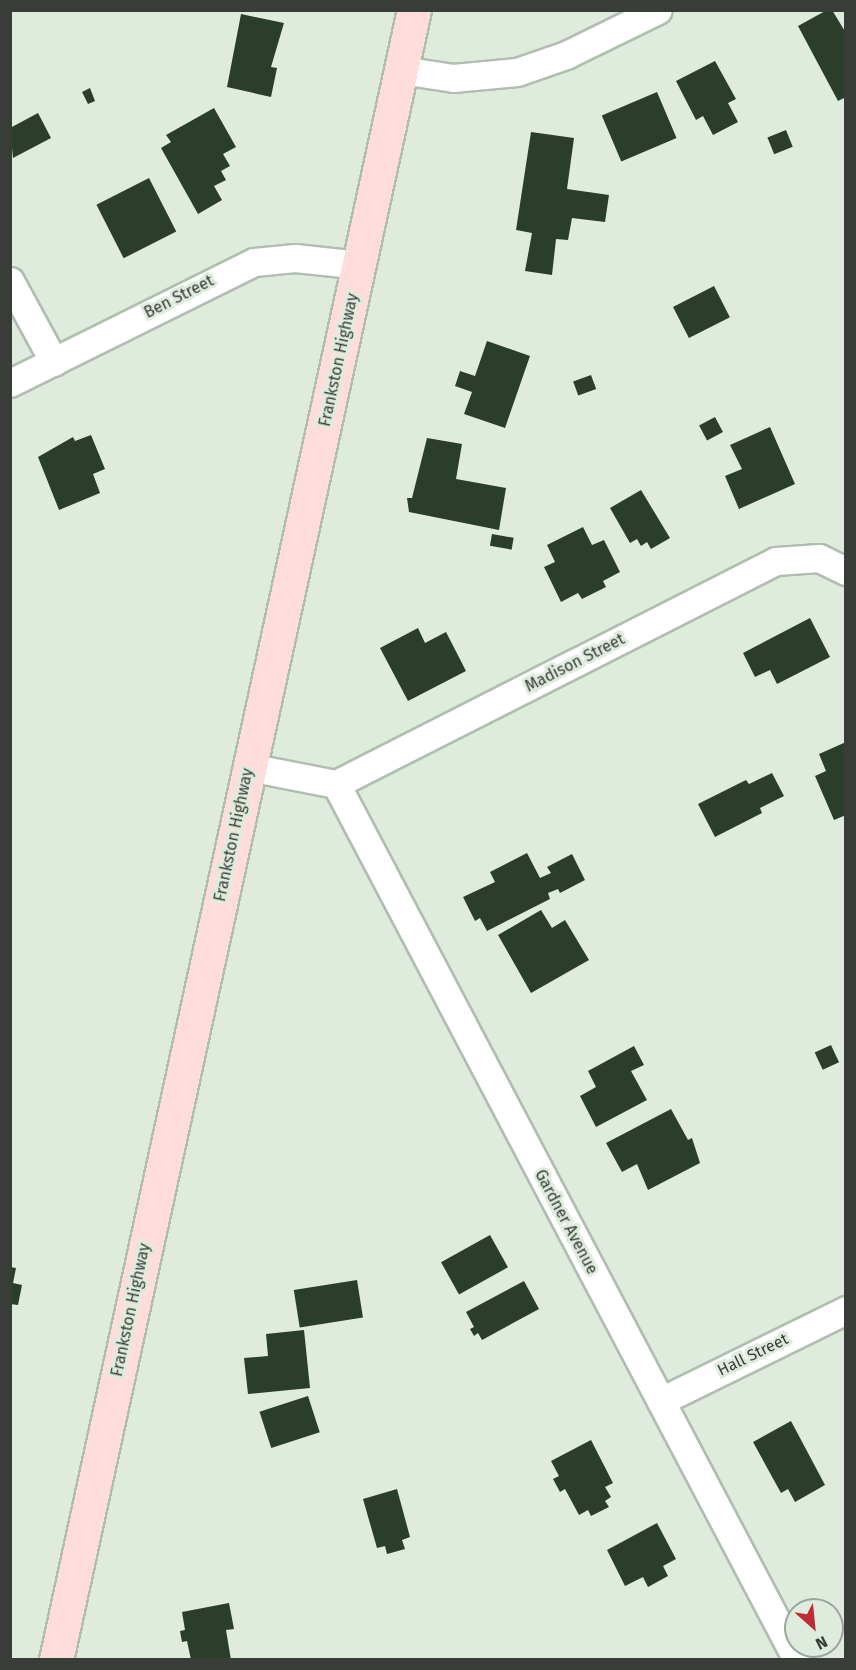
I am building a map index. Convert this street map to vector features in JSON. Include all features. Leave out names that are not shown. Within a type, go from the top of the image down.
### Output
[{"type":"main road","name":"Frankston Highway","points":[[56,1659],[414,10]]},
{"type":"street","points":[[401,70],[453,78],[517,72],[566,55],[658,10]]},
{"type":"street","name":"Ben Street","points":[[10,383],[254,262],[295,258],[360,265]]},
{"type":"street","points":[[10,280],[54,362]]},
{"type":"street","name":"Madison Street","points":[[336,784],[777,561],[819,558],[846,570]]},
{"type":"street","points":[[249,767],[336,784]]},
{"type":"street","name":"Gardner Avenue","points":[[336,784],[797,1659]]},
{"type":"street","name":"Hall Street","points":[[660,1401],[846,1310]]},
{"type":"building","points":[[827,10],[832,10],[846,33],[846,97],[838,101],[798,26]]},
{"type":"building","points":[[241,14],[284,23],[271,67],[277,68],[271,97],[227,87]]},
{"type":"building","points":[[715,61],[736,99],[728,103],[738,122],[713,135],[703,116],[696,120],[676,81]]},
{"type":"building","points":[[90,88],[95,101],[88,104],[82,92]]},
{"type":"building","points":[[657,92],[677,138],[621,161],[602,115]]},
{"type":"building","points":[[214,108],[236,147],[223,154],[230,166],[221,171],[226,180],[214,186],[222,200],[198,214],[161,148],[171,142],[166,135]]},
{"type":"building","points":[[38,113],[51,138],[13,158],[10,128]]},
{"type":"building","points":[[786,130],[793,147],[774,154],[767,137]]},
{"type":"building","points":[[531,132],[574,138],[567,189],[609,195],[605,222],[572,218],[568,240],[556,239],[552,275],[525,271],[532,233],[516,230]]},
{"type":"building","points":[[149,178],[176,231],[124,258],[96,205]]},
{"type":"building","points":[[714,286],[730,317],[689,338],[673,307]]},
{"type":"building","points":[[487,341],[530,356],[505,428],[464,414],[472,392],[455,386],[460,371],[475,376]]},
{"type":"building","points":[[591,375],[596,389],[578,396],[573,381]]},
{"type":"building","points":[[715,417],[723,432],[707,440],[699,425]]},
{"type":"building","points":[[770,427],[795,484],[739,509],[725,476],[742,469],[730,445]]},
{"type":"building","points":[[91,435],[105,469],[93,474],[100,493],[59,510],[38,457],[73,437],[75,441]]},
{"type":"building","points":[[427,438],[462,444],[456,479],[506,488],[499,530],[409,512],[407,498],[412,498]]},
{"type":"building","points":[[641,490],[670,538],[651,549],[647,542],[641,546],[637,539],[630,543],[610,508]]},
{"type":"building","points":[[583,527],[592,545],[604,540],[620,572],[603,581],[606,587],[582,599],[578,593],[561,602],[544,567],[555,562],[547,545]]},
{"type":"building","points":[[492,534],[514,538],[512,550],[490,546]]},
{"type":"building","points":[[810,618],[830,657],[777,684],[770,670],[755,677],[743,653]]},
{"type":"building","points":[[418,628],[425,643],[446,632],[466,671],[408,701],[380,648]]},
{"type":"building","points":[[846,742],[846,815],[834,820],[815,776],[826,771],[819,754]]},
{"type":"building","points":[[772,773],[784,796],[760,808],[762,813],[715,837],[698,804],[746,780],[749,784]]},
{"type":"building","points":[[527,853],[540,878],[551,873],[547,867],[572,854],[585,880],[560,893],[558,889],[548,893],[550,899],[487,931],[480,918],[475,921],[463,897],[495,882],[490,872]]},
{"type":"building","points":[[541,910],[552,928],[565,920],[589,960],[531,993],[498,935]]},
{"type":"building","points":[[831,1045],[839,1062],[823,1070],[815,1053]]},
{"type":"building","points":[[634,1046],[644,1065],[631,1071],[647,1100],[596,1127],[580,1096],[596,1087],[588,1071]]},
{"type":"building","points":[[671,1109],[688,1140],[692,1138],[700,1163],[648,1190],[637,1164],[622,1172],[606,1143]]},
{"type":"building","points":[[490,1235],[508,1267],[459,1295],[441,1262]]},
{"type":"building","points":[[10,1267],[16,1268],[13,1283],[22,1285],[18,1305],[10,1304]]},
{"type":"building","points":[[357,1280],[363,1318],[300,1328],[294,1290]]},
{"type":"building","points":[[524,1281],[539,1309],[482,1340],[478,1333],[474,1336],[470,1329],[474,1327],[466,1312]]},
{"type":"building","points":[[304,1330],[310,1388],[248,1394],[244,1358],[268,1356],[266,1334]]},
{"type":"building","points":[[308,1396],[320,1432],[271,1448],[259,1412]]},
{"type":"building","points":[[791,1421],[825,1485],[795,1502],[788,1489],[781,1493],[753,1442]]},
{"type":"building","points":[[591,1440],[613,1483],[605,1487],[611,1497],[605,1501],[609,1507],[591,1516],[588,1510],[579,1515],[565,1489],[560,1492],[553,1479],[559,1476],[551,1461]]},
{"type":"building","points":[[397,1489],[410,1537],[402,1540],[405,1549],[387,1554],[385,1546],[377,1548],[363,1499]]},
{"type":"building","points":[[657,1523],[676,1559],[663,1566],[668,1576],[648,1587],[643,1577],[625,1586],[607,1550]]},
{"type":"building","points":[[229,1603],[234,1629],[226,1630],[231,1660],[191,1660],[187,1641],[182,1642],[180,1631],[185,1630],[182,1612]]}]
